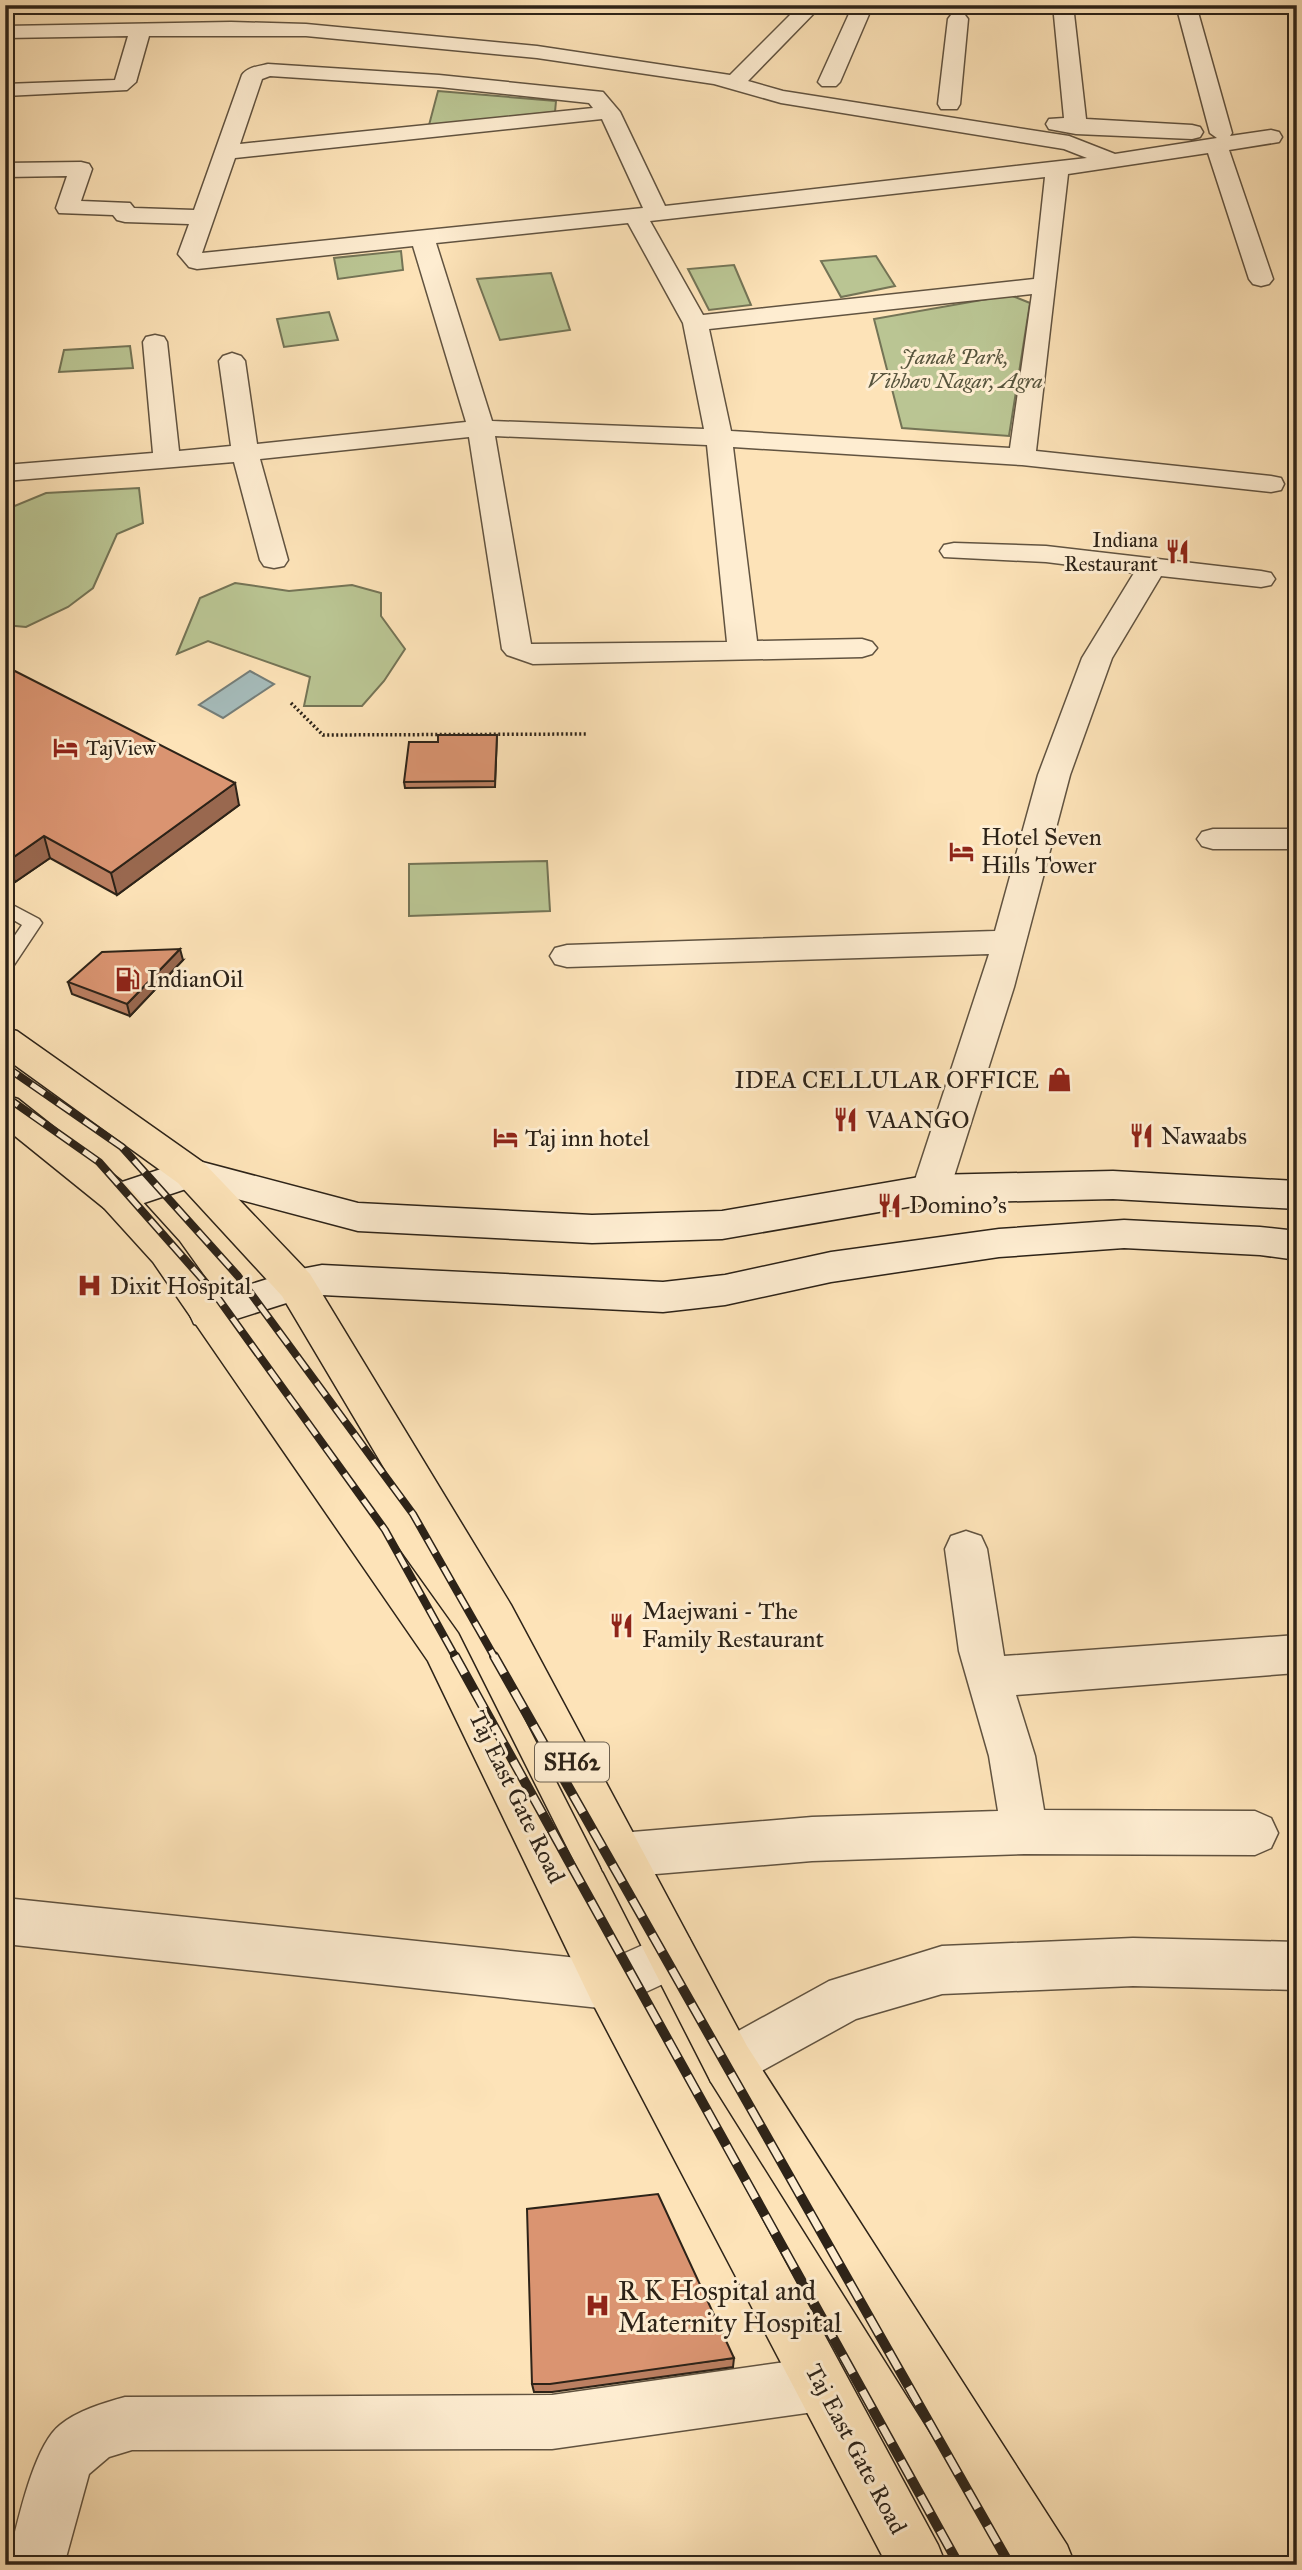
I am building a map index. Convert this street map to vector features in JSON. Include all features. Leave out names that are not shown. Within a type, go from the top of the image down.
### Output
[{"type":"main road","name":"SH62","points":[[5,1040],[191,1173],[296,1285],[496,1618],[729,2064],[1047,2565]]},
{"type":"main road","name":"Taj East Gate Road","points":[[5,1108],[117,1198],[166,1252],[443,1647],[608,1985],[918,2565]]},
{"type":"street","points":[[188,29],[200,5]]},
{"type":"street","points":[[739,78],[812,5]]},
{"type":"street","points":[[829,82],[863,5]]},
{"type":"street","points":[[1063,5],[1076,127]]},
{"type":"street","points":[[1186,5],[1218,139],[1261,279]]},
{"type":"street","points":[[949,104],[958,19]]},
{"type":"street","points":[[5,90],[120,86],[125,82],[140,30]]},
{"type":"street","points":[[5,32],[306,30],[537,52],[716,78],[781,97],[1069,143],[1093,151],[1112,162]]},
{"type":"street","points":[[743,651],[719,438],[695,323],[647,214],[609,112],[598,99],[591,96],[439,81],[262,71],[253,75],[190,254],[197,262],[422,236],[647,214],[1056,169],[1112,162],[1218,139]]},
{"type":"street","points":[[716,78],[829,82],[856,87]]},
{"type":"street","points":[[882,92],[1007,117],[1076,127],[1218,139],[1297,137]]},
{"type":"street","points":[[224,152],[609,112]]},
{"type":"street","points":[[5,170],[81,169],[67,208],[122,208],[125,215],[202,217]]},
{"type":"street","points":[[1022,457],[1045,285],[1056,169]]},
{"type":"street","points":[[422,236],[481,428],[517,649],[533,655],[862,648]]},
{"type":"street","points":[[695,323],[1045,285]]},
{"type":"street","points":[[155,342],[167,460]]},
{"type":"street","points":[[232,361],[245,453],[274,560]]},
{"type":"street","points":[[5,473],[245,453],[481,428],[719,438],[1022,457],[1271,484]]},
{"type":"street","points":[[954,551],[1046,554],[1261,579]]},
{"type":"street","points":[[931,1189],[1009,942],[1054,775],[1097,658],[1153,565]]},
{"type":"street","points":[[1213,839],[1297,839]]},
{"type":"street","points":[[567,956],[1009,942]]},
{"type":"street","points":[[117,1198],[191,1173],[358,1217],[592,1228],[722,1225],[931,1189],[1113,1185],[1297,1195]]},
{"type":"street","points":[[208,1313],[296,1285],[321,1280],[663,1297],[725,1290],[831,1267],[999,1242],[1124,1234],[1260,1241],[1297,1246]]},
{"type":"street","points":[[966,1549],[981,1651],[1012,1756],[1024,1832]]},
{"type":"street","points":[[988,1676],[1297,1654]]},
{"type":"street","points":[[620,1855],[812,1839],[1024,1832],[1255,1833]]},
{"type":"street","points":[[5,1921],[608,1985],[672,1955]]},
{"type":"street","points":[[729,2064],[846,1998],[942,1970],[1133,1962],[1297,1966]]},
{"type":"street","points":[[35,2565],[62,2470],[75,2448],[98,2433],[132,2423],[552,2422],[821,2384]]},
{"type":"lane","points":[[5,907],[33,923],[5,964]]},
{"type":"path","points":[[291,703],[323,735],[586,734]]},
{"type":"green space","points":[[438,91],[556,101],[555,112],[429,125]]},
{"type":"green space","points":[[401,251],[403,270],[338,279],[334,258]]},
{"type":"green space","points":[[876,256],[895,286],[841,297],[821,261]]},
{"type":"green space","points":[[734,265],[751,305],[709,310],[688,269]]},
{"type":"green space","points":[[551,273],[570,330],[500,340],[477,279]]},
{"type":"green space","name":"Janak Park, Vibhav Nagar, Agra","points":[[1010,295],[1030,303],[1009,436],[902,428],[874,319]]},
{"type":"green space","points":[[329,312],[338,340],[284,347],[277,319]]},
{"type":"green space","points":[[130,346],[133,368],[59,372],[64,350]]},
{"type":"green space","points":[[139,488],[143,523],[117,534],[93,588],[68,607],[26,627],[5,625],[5,510],[46,493]]},
{"type":"green space","points":[[235,583],[289,591],[352,585],[381,593],[381,616],[405,649],[384,681],[362,706],[304,706],[310,677],[208,641],[177,654],[200,598]]},
{"type":"green space","points":[[547,861],[550,911],[409,916],[409,864]]},
{"type":"shaded area","points":[[250,671],[274,684],[223,718],[199,705]]},
{"type":"building","name":"TajView","points":[[5,666],[235,783],[111,873],[44,836],[8,861],[5,859]]},
{"type":"building","points":[[438,735],[497,735],[495,781],[404,782],[409,742],[438,742]]},
{"type":"building","name":"IndianOil","points":[[180,949],[127,1004],[68,982],[102,952]]},
{"type":"building","points":[[658,2194],[734,2358],[550,2384],[532,2384],[527,2209]]},
{"type":"railway","points":[[5,1066],[122,1147],[238,1276],[413,1514],[495,1658]]},
{"type":"railway","points":[[5,1096],[99,1162],[212,1290],[385,1530],[456,1658]]},
{"type":"railway","points":[[455,1656],[959,2565]]},
{"type":"railway","points":[[494,1656],[1010,2565]]},
{"type":"place","name":"Indiana Restaurant","points":[[1178,552]]},
{"type":"place","name":"TajView","points":[[66,748]]},
{"type":"place","name":"Hotel Seven Hills Tower","points":[[961,851]]},
{"type":"place","name":"IndianOil","points":[[127,979]]},
{"type":"place","name":"IDEA CELLULAR OFFICE","points":[[1059,1080]]},
{"type":"place","name":"VAANGO","points":[[846,1120]]},
{"type":"place","name":"Nawaabs","points":[[1141,1136]]},
{"type":"place","name":"Taj inn hotel","points":[[505,1138]]},
{"type":"place","name":"Domino's","points":[[889,1205]]},
{"type":"place","name":"Dixit Hospital","points":[[90,1286]]},
{"type":"place","name":"Maejwani - The Family Restaurant","points":[[622,1625]]},
{"type":"place","name":"R K Hospital and Maternity Hospital","points":[[598,2306]]}]
